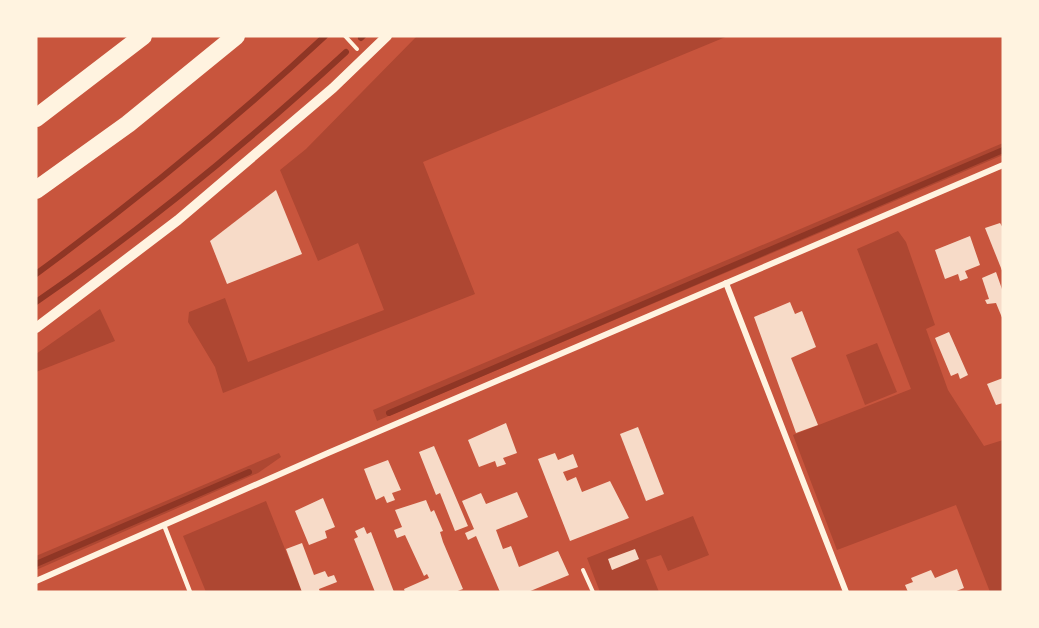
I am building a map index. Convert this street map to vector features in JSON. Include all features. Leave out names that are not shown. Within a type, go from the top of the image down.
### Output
[{"type":"highway","points":[[36,118],[143,36]]},
{"type":"highway","points":[[36,190],[128,124],[236,36]]},
{"type":"street","points":[[36,328],[66,308],[188,212],[333,88],[387,36]]},
{"type":"street","points":[[36,581],[1003,165]]},
{"type":"street","points":[[726,283],[846,592]]},
{"type":"lane","points":[[164,525],[190,592]]},
{"type":"path","points":[[583,570],[593,592]]},
{"type":"shaded area","points":[[417,36],[728,36],[423,162],[475,294],[223,393],[215,367],[188,322],[189,312],[225,298],[248,362],[384,310],[358,243],[318,261],[280,170],[306,149]]},
{"type":"shaded area","points":[[1003,143],[1003,155],[377,421],[373,410]]},
{"type":"shaded area","points":[[898,231],[906,242],[935,325],[926,329],[948,390],[984,446],[1003,440],[1003,592],[990,592],[956,505],[837,550],[793,435],[911,389],[857,249]]},
{"type":"shaded area","points":[[100,309],[115,341],[36,372],[36,354]]},
{"type":"shaded area","points":[[877,343],[897,392],[865,405],[846,355]]},
{"type":"shaded area","points":[[279,453],[281,457],[258,473],[36,570],[36,556]]},
{"type":"shaded area","points":[[266,501],[302,592],[206,592],[183,536]]},
{"type":"shaded area","points":[[693,516],[709,555],[668,571],[661,555],[646,560],[659,592],[600,592],[587,558]]},
{"type":"building","points":[[276,190],[302,254],[227,284],[210,241]]},
{"type":"building","points":[[1000,223],[1003,228],[1003,273],[985,228]]},
{"type":"building","points":[[970,236],[980,265],[965,271],[968,278],[960,281],[958,274],[945,279],[935,250]]},
{"type":"building","points":[[996,272],[1003,292],[1003,320],[996,303],[987,304],[985,300],[989,299],[982,278]]},
{"type":"building","points":[[790,302],[795,314],[802,311],[816,347],[791,358],[818,425],[796,433],[754,317]]},
{"type":"building","points":[[949,332],[968,375],[960,379],[958,373],[951,376],[935,338]]},
{"type":"building","points":[[1003,378],[1003,403],[996,405],[987,384]]},
{"type":"building","points":[[506,423],[517,453],[503,458],[506,464],[497,467],[495,461],[479,467],[468,440]]},
{"type":"building","points":[[638,427],[664,494],[646,501],[620,434]]},
{"type":"building","points":[[434,446],[468,526],[455,531],[440,493],[436,495],[419,452]]},
{"type":"building","points":[[555,453],[558,460],[573,454],[578,467],[563,472],[567,481],[576,477],[582,492],[610,481],[629,518],[570,541],[538,459]]},
{"type":"building","points":[[388,460],[401,490],[392,493],[395,500],[387,503],[384,496],[376,500],[364,469]]},
{"type":"building","points":[[517,492],[528,517],[496,530],[503,549],[511,546],[519,567],[558,551],[569,575],[528,592],[500,592],[476,536],[468,540],[465,533],[474,529],[462,501],[481,493],[486,504]]},
{"type":"building","points":[[323,498],[335,527],[325,531],[327,538],[309,545],[295,511]]},
{"type":"building","points":[[426,500],[431,512],[434,510],[443,531],[440,532],[443,542],[463,589],[455,592],[405,592],[404,589],[429,578],[427,574],[424,576],[405,535],[397,538],[394,530],[402,527],[395,510]]},
{"type":"building","points":[[364,527],[367,534],[371,532],[394,592],[375,592],[354,539],[358,537],[355,531]]},
{"type":"building","points":[[302,543],[314,575],[325,571],[328,577],[334,575],[337,582],[319,589],[320,592],[302,592],[286,549]]},
{"type":"building","points":[[635,549],[639,559],[612,570],[608,559]]},
{"type":"building","points":[[957,569],[964,588],[954,592],[908,592],[905,585],[913,582],[911,578],[931,570],[935,578]]},
{"type":"waterway","points":[[36,274],[184,159],[256,99],[325,36]]},
{"type":"waterway","points":[[36,302],[117,244],[196,183],[346,52]]},
{"type":"waterway","points":[[389,413],[1003,150]]},
{"type":"waterway","points":[[36,564],[249,472]]}]
